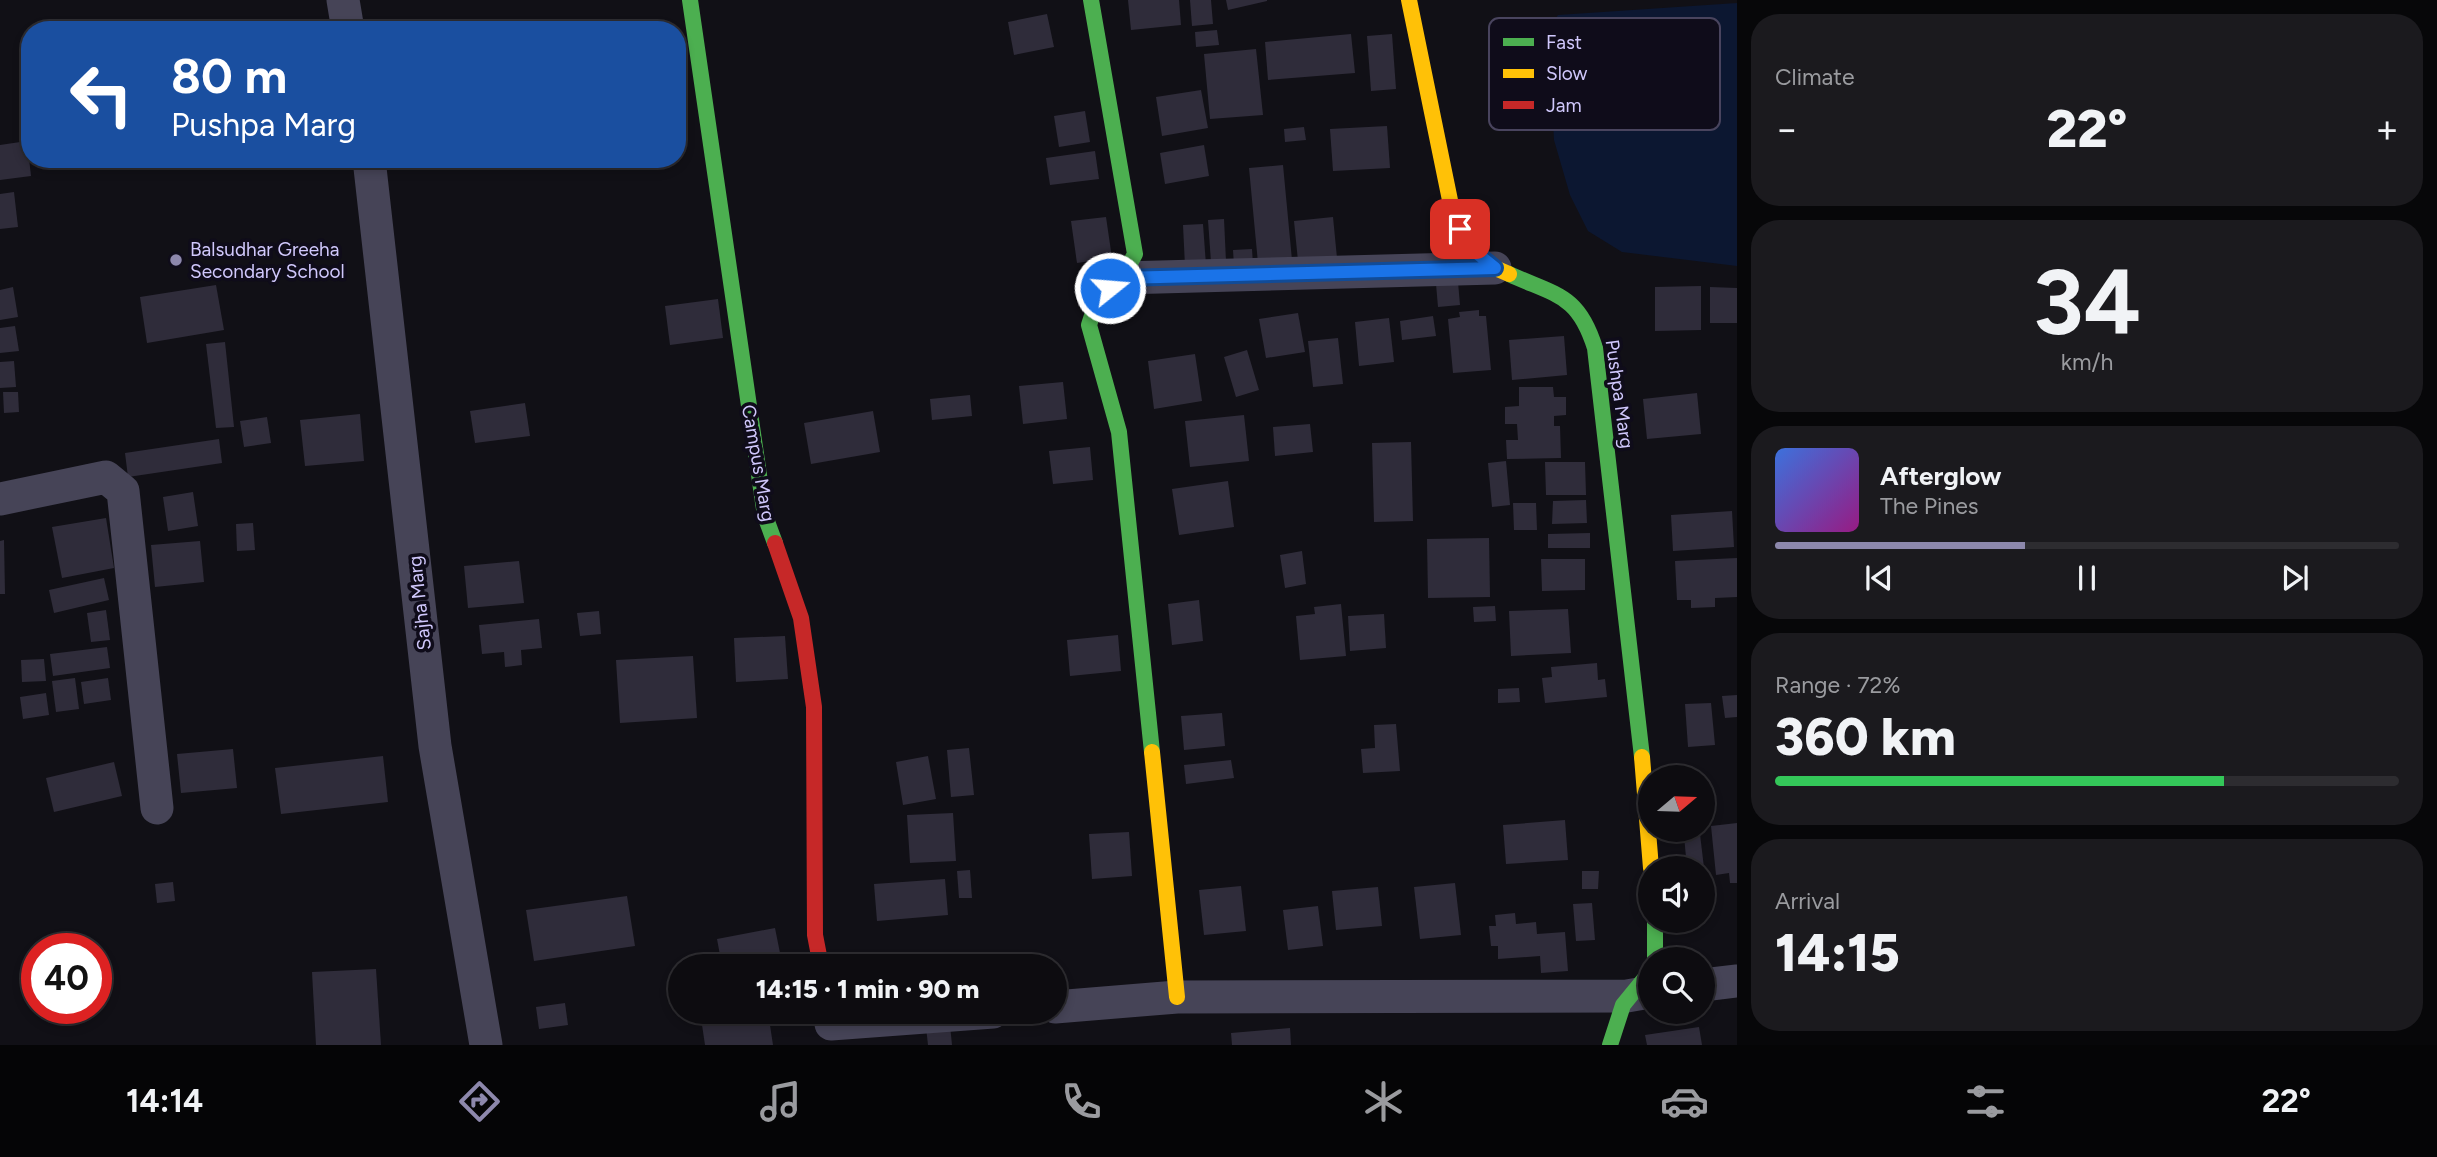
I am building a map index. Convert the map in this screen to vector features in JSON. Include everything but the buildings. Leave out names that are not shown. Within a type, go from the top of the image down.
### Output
[{"type":"street","points":[[343,0],[346,21]]},
{"type":"street","name":"Campus Marg","points":[[690,0],[765,516],[801,618],[814,707],[815,935],[819,954]]},
{"type":"street","points":[[1091,0],[1135,254],[1122,278],[1098,297],[1089,325],[1119,432],[1177,998]]},
{"type":"street","name":"Pushpa Marg","points":[[1409,0],[1452,211],[1469,247],[1495,268],[1569,301],[1586,319],[1595,348],[1639,725],[1650,856]]},
{"type":"street","name":"Sajha Marg","points":[[370,168],[435,746],[486,1045]]},
{"type":"street","points":[[1122,278],[1495,268]]},
{"type":"street","points":[[0,499],[106,477],[124,491],[157,808]]},
{"type":"street","points":[[1715,984],[1737,981]]},
{"type":"street","points":[[1067,1006],[1177,998],[1638,994]]},
{"type":"street","points":[[1610,1045],[1613,1025],[1638,995]]},
{"type":"street","points":[[832,1027],[864,1024]]},
{"type":"water","points":[[1737,3],[1737,266],[1622,252],[1588,231],[1570,195],[1554,140],[1553,130],[1720,130],[1720,18],[1556,18],[1558,15]]},
{"type":"traffic: fast","points":[[690,0],[765,516],[775,543]]},
{"type":"traffic: fast","points":[[1091,0],[1135,254],[1122,278],[1098,297],[1089,325],[1119,432],[1152,752]]},
{"type":"traffic: fast","points":[[1509,274],[1564,299],[1581,317],[1595,348],[1642,757]]},
{"type":"traffic: fast","points":[[1655,933],[1655,947]]},
{"type":"traffic: fast","points":[[1610,1045],[1623,1005],[1638,987]]},
{"type":"traffic: slow","points":[[1409,0],[1452,210],[1469,247],[1495,268],[1509,274]]},
{"type":"traffic: slow","points":[[1152,752],[1177,997]]},
{"type":"traffic: slow","points":[[1642,757],[1650,856]]},
{"type":"traffic: jam","points":[[775,543],[801,618],[814,707],[815,935],[819,954]]},
{"type":"place","name":"Balsudhar Greeha Secondary School","points":[[176,260]]},
{"type":"route","points":[[1110,288],[1122,278],[1495,268],[1469,247],[1460,229]]}]
